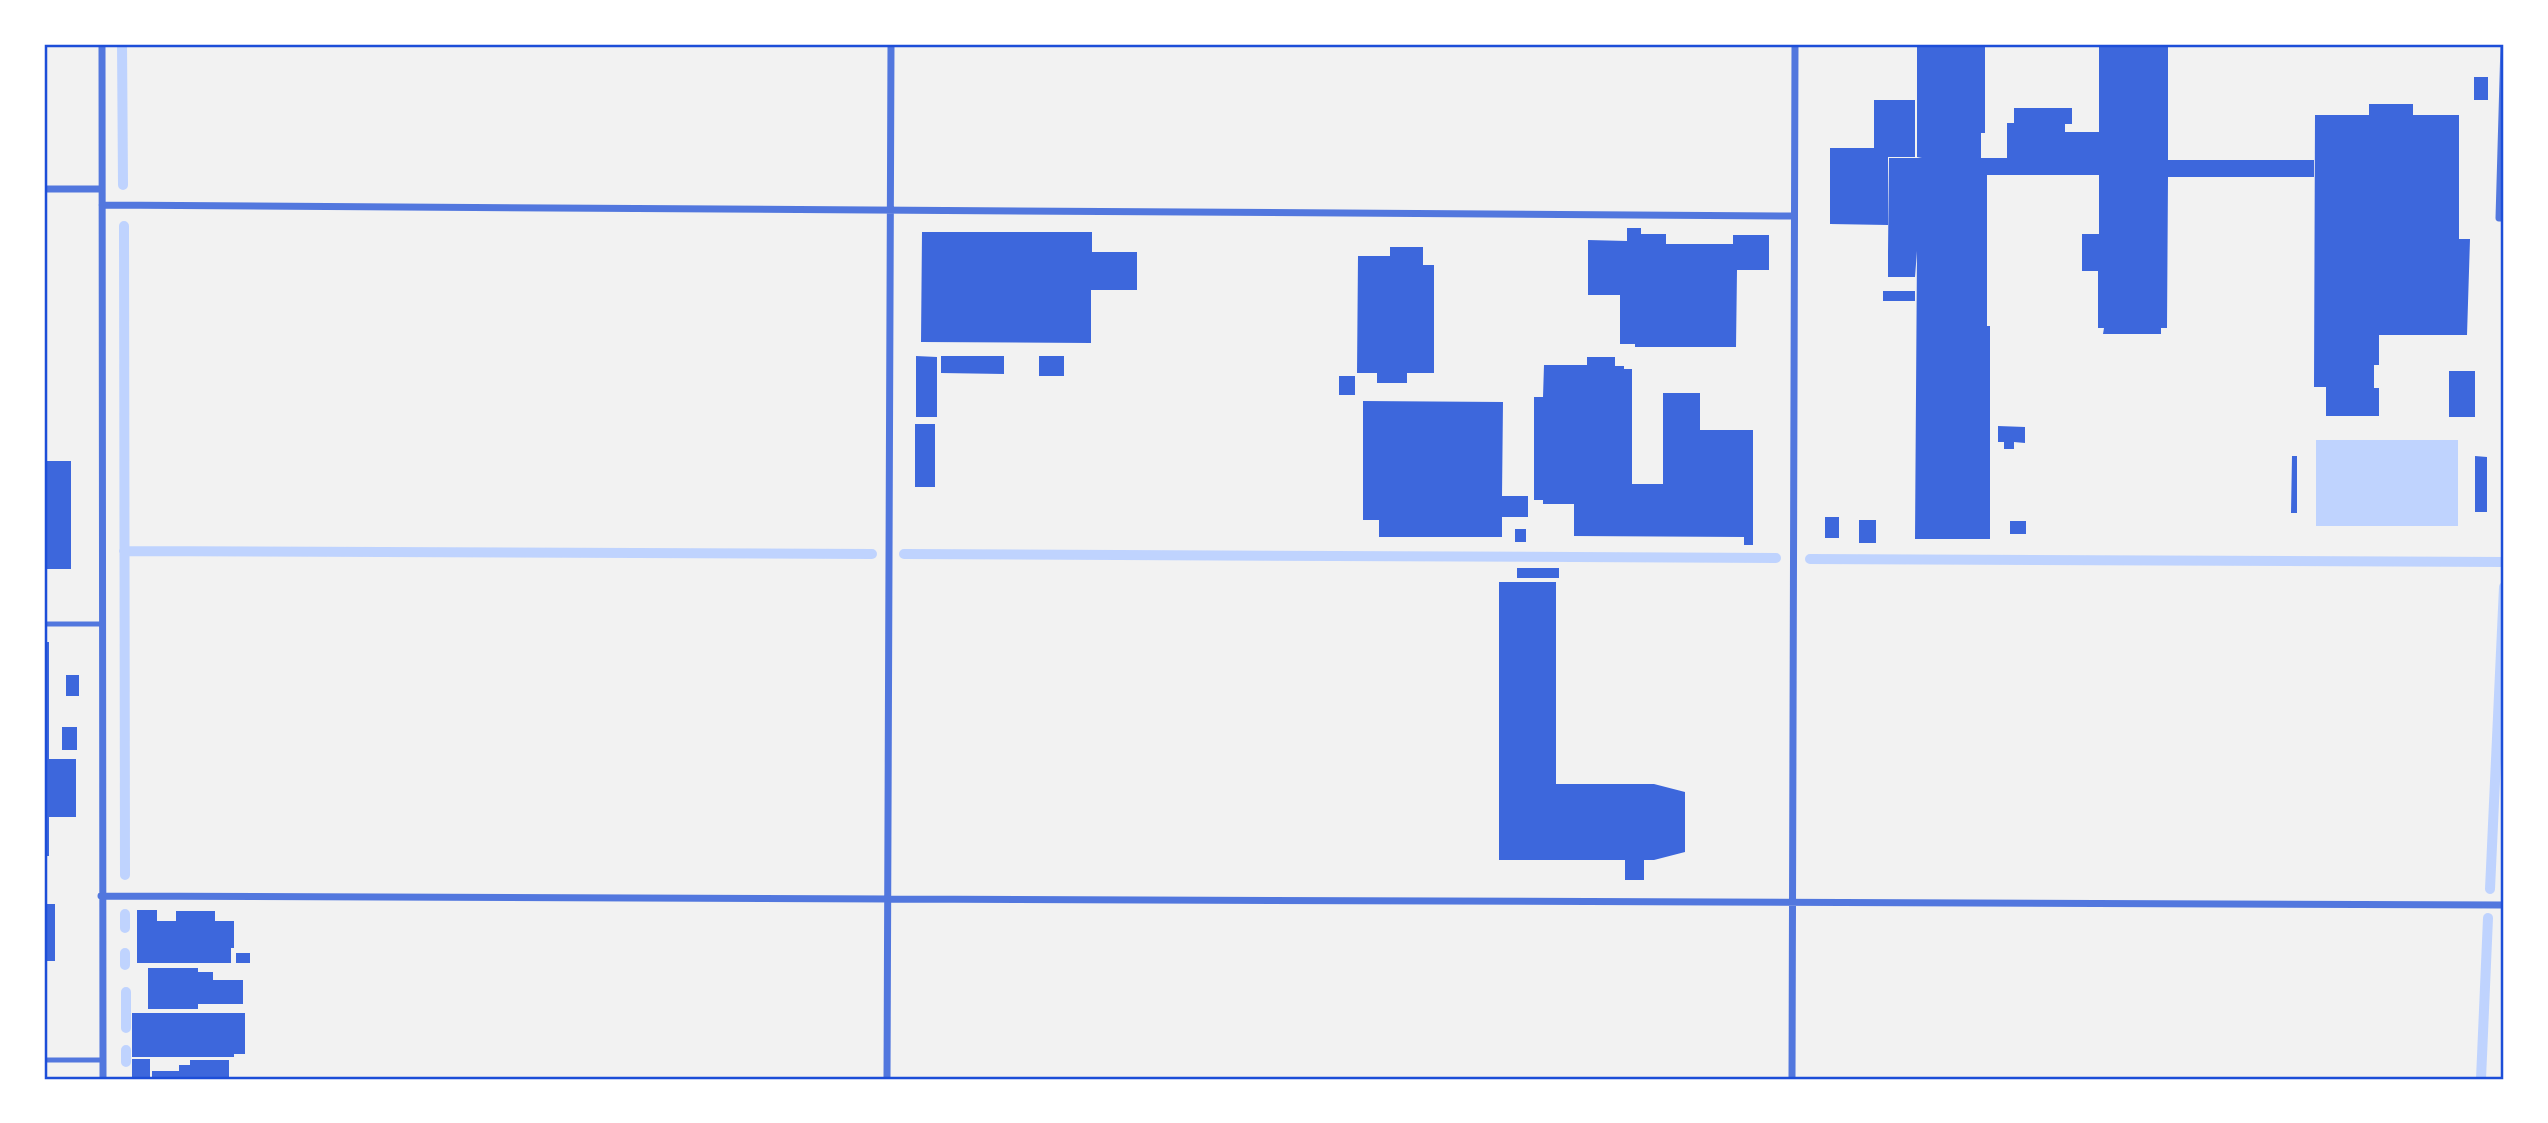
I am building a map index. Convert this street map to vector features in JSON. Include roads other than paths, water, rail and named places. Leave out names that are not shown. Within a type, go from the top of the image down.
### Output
[{"type":"street","points":[[102,44],[103,1079]]},
{"type":"street","points":[[887,1079],[891,44]]},
{"type":"street","points":[[1792,1079],[1795,44]]},
{"type":"street","points":[[2504,44],[2499,218],[2504,218]]},
{"type":"street","points":[[44,189],[102,189]]},
{"type":"street","points":[[102,205],[1794,216]]},
{"type":"street","points":[[102,896],[2504,905]]},
{"type":"lane","points":[[44,624],[102,624]]},
{"type":"lane","points":[[44,1060],[103,1060]]},
{"type":"water","points":[[2316,440],[2458,440],[2458,526],[2316,526]]},
{"type":"waterway","points":[[122,44],[123,185]]},
{"type":"waterway","points":[[124,226],[125,875]]},
{"type":"waterway","points":[[124,551],[872,554]]},
{"type":"waterway","points":[[904,554],[1776,558]]},
{"type":"waterway","points":[[1810,559],[2504,562]]},
{"type":"waterway","points":[[2490,889],[2504,587]]},
{"type":"waterway","points":[[125,914],[125,928]]},
{"type":"waterway","points":[[2481,1079],[2488,918]]},
{"type":"waterway","points":[[125,953],[125,965]]},
{"type":"waterway","points":[[126,992],[126,1028]]},
{"type":"waterway","points":[[126,1050],[126,1062]]}]
